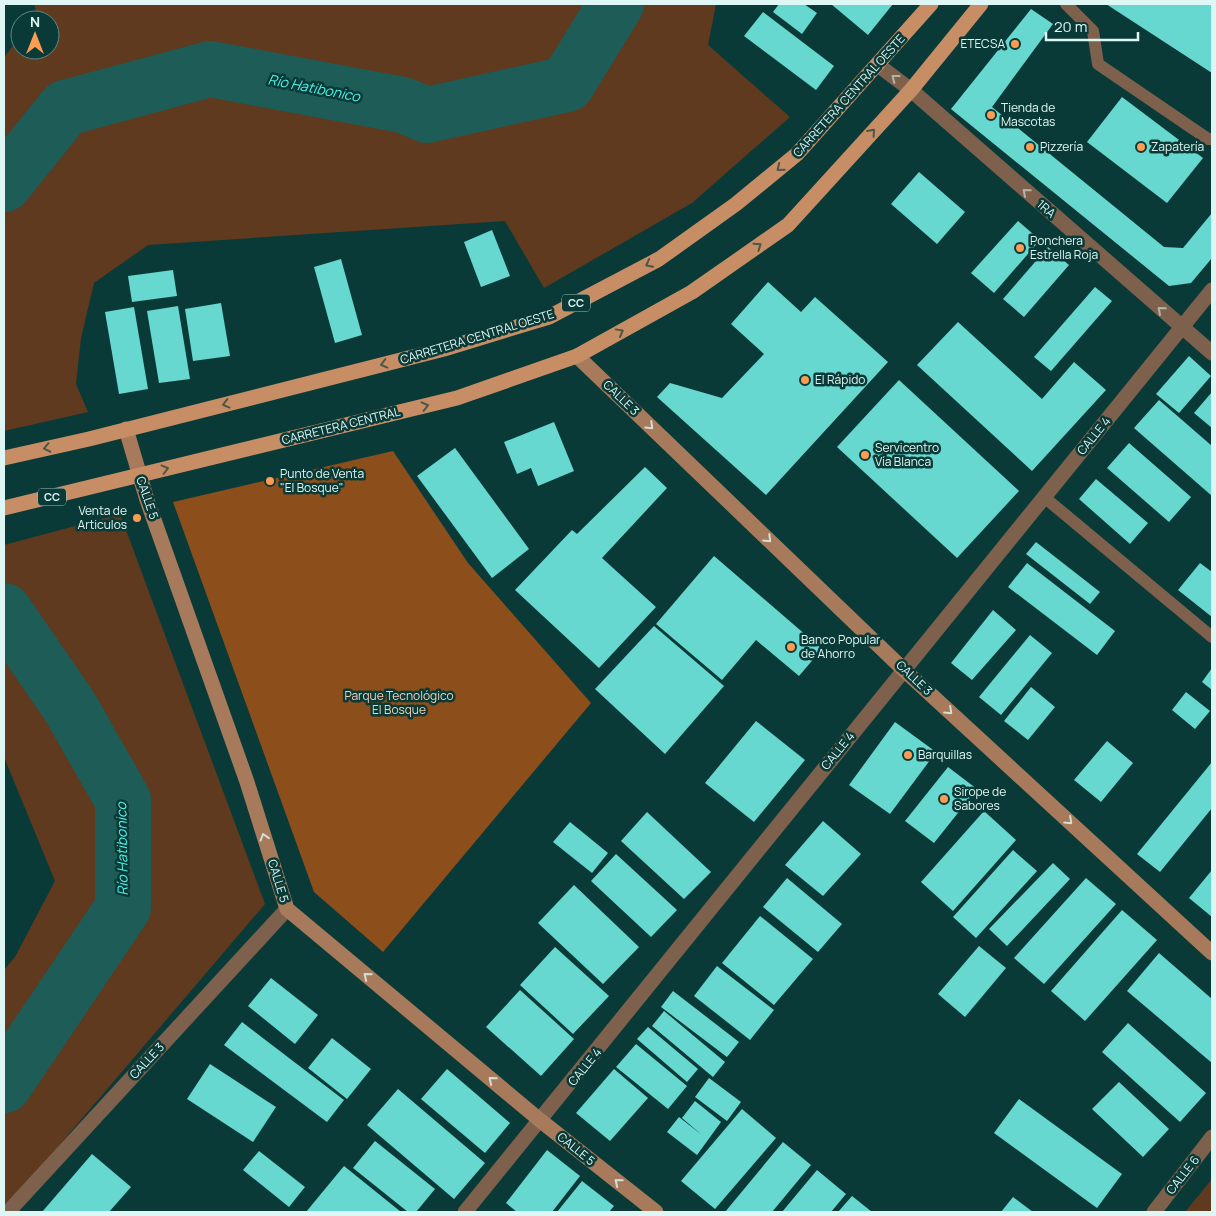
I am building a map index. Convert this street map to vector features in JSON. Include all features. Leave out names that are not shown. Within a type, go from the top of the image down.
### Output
[{"type":"main road","name":"CARRETERA CENTRAL OESTE","points":[[126,429],[444,349],[549,317],[659,259],[736,204],[797,154],[931,4]]},
{"type":"main road","name":"CC","points":[[577,356],[692,292],[788,225],[911,90],[981,4]]},
{"type":"main road","name":"CARRETERA CENTRAL","points":[[4,508],[457,398],[577,356]]},
{"type":"main road","name":"CALLE 3","points":[[577,356],[904,669],[1212,953]]},
{"type":"main road","name":"CC","points":[[4,458],[126,429]]},
{"type":"main road","name":"CALLE 5","points":[[126,429],[139,476],[248,782],[286,909],[541,1121],[656,1212]]},
{"type":"street","name":"1RA","points":[[878,65],[911,90],[1212,353]]},
{"type":"street","name":"CALLE 4","points":[[465,1212],[541,1121],[904,669],[1212,290]]},
{"type":"street","name":"CALLE 3","points":[[8,1212],[286,909]]},
{"type":"street","name":"CALLE 6","points":[[1154,1212],[1212,1137]]},
{"type":"lane","points":[[1066,4],[1094,31],[1098,64],[1208,139],[1212,139]]},
{"type":"lane","points":[[1044,497],[1212,637]]},
{"type":"shaded area","points":[[34,4],[716,4],[708,45],[790,117],[692,203],[544,288],[505,221],[148,245],[94,283],[81,338],[76,384],[88,412],[4,431],[4,57],[10,50],[10,60],[60,60],[60,10],[36,10]]},
{"type":"shaded area","points":[[120,514],[265,904],[4,1210],[4,970],[15,957],[55,881],[4,757],[4,545]]},
{"type":"shaded area","points":[[1212,1179],[1212,1212],[1185,1212]]},
{"type":"green space","name":"Parque Tecnológico El Bosque","points":[[393,451],[468,563],[591,703],[383,952],[314,892],[173,502]]},
{"type":"building","points":[[779,4],[804,4],[817,13],[802,34],[773,12]]},
{"type":"building","points":[[831,4],[893,4],[868,35]]},
{"type":"building","points":[[1106,4],[1212,4],[1212,73]]},
{"type":"building","points":[[1031,9],[1053,24],[992,107],[1164,247],[1183,248],[1212,213],[1212,258],[1191,283],[1169,286],[951,109]]},
{"type":"building","points":[[763,12],[834,66],[816,90],[744,36]]},
{"type":"building","points":[[1122,97],[1203,158],[1167,203],[1087,142]]},
{"type":"building","points":[[919,172],[965,212],[937,244],[891,204]]},
{"type":"building","points":[[1018,221],[1040,240],[994,293],[971,273]]},
{"type":"building","points":[[492,230],[510,276],[481,287],[464,242]]},
{"type":"building","points":[[1048,247],[1069,265],[1024,317],[1003,299]]},
{"type":"building","points":[[341,259],[362,335],[335,343],[314,267]]},
{"type":"building","points":[[173,270],[177,296],[132,302],[128,276]]},
{"type":"building","name":"El Rápido","points":[[768,282],[801,312],[815,297],[888,362],[766,495],[657,397],[670,383],[722,398],[764,354],[731,324]]},
{"type":"building","points":[[1095,287],[1112,301],[1051,371],[1034,357]]},
{"type":"building","points":[[221,303],[230,356],[193,361],[185,309]]},
{"type":"building","points":[[178,306],[190,379],[159,383],[147,311]]},
{"type":"building","points":[[134,307],[148,389],[119,394],[105,312]]},
{"type":"building","points":[[958,322],[1042,399],[1074,362],[1106,390],[1032,471],[917,365]]},
{"type":"building","points":[[1189,356],[1211,376],[1179,413],[1156,394]]},
{"type":"building","points":[[899,380],[1019,491],[957,558],[837,447]]},
{"type":"building","points":[[1212,392],[1212,428],[1194,413]]},
{"type":"building","points":[[1159,400],[1212,446],[1212,496],[1134,428]]},
{"type":"building","points":[[554,422],[574,471],[538,486],[531,468],[517,474],[504,442]]},
{"type":"building","points":[[1129,443],[1191,497],[1169,522],[1107,468]]},
{"type":"building","points":[[455,448],[529,549],[492,578],[417,476]]},
{"type":"building","points":[[645,467],[667,488],[602,558],[656,607],[599,668],[515,590],[572,530],[577,534]]},
{"type":"building","points":[[1096,479],[1148,523],[1130,544],[1079,499]]},
{"type":"building","points":[[1036,542],[1100,592],[1090,604],[1026,554]]},
{"type":"building","points":[[714,556],[822,649],[799,676],[756,640],[722,680],[656,624]]},
{"type":"building","points":[[1027,563],[1115,631],[1097,655],[1008,587]]},
{"type":"building","points":[[1200,563],[1212,572],[1212,617],[1178,590]]},
{"type":"building","points":[[993,610],[1016,630],[972,680],[951,663]]},
{"type":"building","points":[[654,626],[724,686],[665,754],[595,689]]},
{"type":"building","points":[[1030,635],[1052,653],[1001,715],[979,697]]},
{"type":"building","points":[[1212,668],[1212,690],[1202,682]]},
{"type":"building","points":[[1031,687],[1055,707],[1028,740],[1004,721]]},
{"type":"building","points":[[1186,692],[1210,711],[1195,729],[1172,710]]},
{"type":"building","points":[[756,721],[805,760],[754,822],[705,783]]},
{"type":"building","points":[[895,722],[936,752],[890,814],[849,785]]},
{"type":"building","points":[[1107,741],[1133,763],[1101,802],[1074,780]]},
{"type":"building","points":[[1212,762],[1212,808],[1160,872],[1137,854]]},
{"type":"building","points":[[948,767],[977,789],[934,843],[905,821]]},
{"type":"building","points":[[984,811],[1016,840],[953,911],[921,882]]},
{"type":"building","points":[[647,812],[711,872],[684,899],[621,841]]},
{"type":"building","points":[[823,821],[861,854],[823,896],[785,865]]},
{"type":"building","points":[[570,822],[608,853],[592,873],[553,842]]},
{"type":"building","points":[[1013,850],[1037,871],[976,938],[953,917]]},
{"type":"building","points":[[616,854],[677,910],[651,937],[591,881]]},
{"type":"building","points":[[1053,863],[1070,879],[1007,946],[989,929]]},
{"type":"building","points":[[1212,870],[1212,917],[1189,898]]},
{"type":"building","points":[[787,878],[842,924],[818,952],[763,907]]},
{"type":"building","points":[[1086,878],[1116,904],[1044,984],[1014,958]]},
{"type":"building","points":[[574,885],[639,947],[603,984],[538,923]]},
{"type":"building","points":[[1122,910],[1157,940],[1085,1021],[1051,991]]},
{"type":"building","points":[[760,916],[813,959],[774,1005],[722,963]]},
{"type":"building","points":[[979,946],[1006,968],[965,1017],[938,994]]},
{"type":"building","points":[[555,947],[609,996],[573,1034],[520,985]]},
{"type":"building","points":[[1159,953],[1212,999],[1212,1063],[1127,991]]},
{"type":"building","points":[[717,966],[774,1010],[750,1040],[694,996]]},
{"type":"building","points":[[271,978],[318,1015],[295,1044],[248,1006]]},
{"type":"building","points":[[520,990],[574,1039],[541,1076],[486,1027]]},
{"type":"building","points":[[673,991],[739,1042],[727,1057],[661,1007]]},
{"type":"building","points":[[664,1011],[725,1062],[713,1077],[652,1026]]},
{"type":"building","points":[[242,1022],[344,1100],[327,1122],[224,1045]]},
{"type":"building","points":[[1128,1023],[1206,1093],[1180,1122],[1102,1052]]},
{"type":"building","points":[[648,1027],[698,1069],[687,1082],[637,1039]]},
{"type":"building","points":[[332,1038],[371,1069],[347,1099],[308,1068]]},
{"type":"building","points":[[636,1044],[687,1086],[668,1109],[616,1067]]},
{"type":"building","points":[[210,1064],[276,1107],[253,1142],[187,1099]]},
{"type":"building","points":[[447,1069],[510,1123],[485,1153],[421,1099]]},
{"type":"building","points":[[614,1069],[648,1098],[610,1141],[576,1113]]},
{"type":"building","points":[[709,1078],[741,1102],[727,1121],[695,1097]]},
{"type":"building","points":[[1119,1082],[1169,1129],[1143,1157],[1092,1109]]},
{"type":"building","points":[[398,1089],[485,1163],[454,1199],[367,1125]]},
{"type":"building","points":[[1019,1099],[1122,1174],[1097,1208],[994,1133]]},
{"type":"building","points":[[695,1101],[721,1122],[697,1155],[667,1132],[679,1117],[702,1135],[682,1118]]},
{"type":"building","points":[[742,1109],[776,1138],[715,1209],[681,1181]]},
{"type":"building","points":[[375,1141],[435,1189],[416,1212],[408,1212],[353,1168]]},
{"type":"building","points":[[783,1142],[811,1165],[772,1212],[725,1212]]},
{"type":"building","points":[[547,1150],[580,1176],[552,1212],[517,1212],[506,1203]]},
{"type":"building","points":[[259,1151],[305,1187],[289,1207],[243,1170]]},
{"type":"building","points":[[92,1154],[131,1187],[109,1212],[42,1212]]},
{"type":"building","points":[[344,1166],[401,1212],[306,1212]]},
{"type":"building","points":[[817,1170],[846,1194],[831,1212],[782,1212]]},
{"type":"building","points":[[582,1181],[614,1206],[609,1212],[557,1212]]},
{"type":"building","points":[[852,1196],[872,1212],[838,1212]]},
{"type":"building","points":[[1013,1197],[1033,1212],[1001,1212]]},
{"type":"waterway","name":"Río Hatibonico","points":[[4,184],[65,108],[210,69],[403,105],[427,115],[567,84],[616,4]]},
{"type":"waterway","name":"Río Hatibonico","points":[[4,611],[70,707],[123,800],[123,908],[4,1085]]},
{"type":"place","name":"ETECSA","points":[[1015,44]]},
{"type":"place","name":"Tienda de Mascotas","points":[[991,115]]},
{"type":"place","name":"Pizzería","points":[[1030,147]]},
{"type":"place","name":"Zapatería","points":[[1141,147]]},
{"type":"place","name":"Ponchera Estrella Roja","points":[[1020,248]]},
{"type":"place","name":"El Rápido","points":[[805,380]]},
{"type":"place","name":"Servicentro Vía Blanca","points":[[865,455]]},
{"type":"place","name":"Punto de Venta \"El Bosque\"","points":[[270,481]]},
{"type":"place","name":"Venta de Articulos","points":[[137,518]]},
{"type":"place","name":"Banco Popular de Ahorro","points":[[791,647]]},
{"type":"place","name":"Barquillas","points":[[908,755]]},
{"type":"place","name":"Sirope de Sabores","points":[[944,799]]}]
